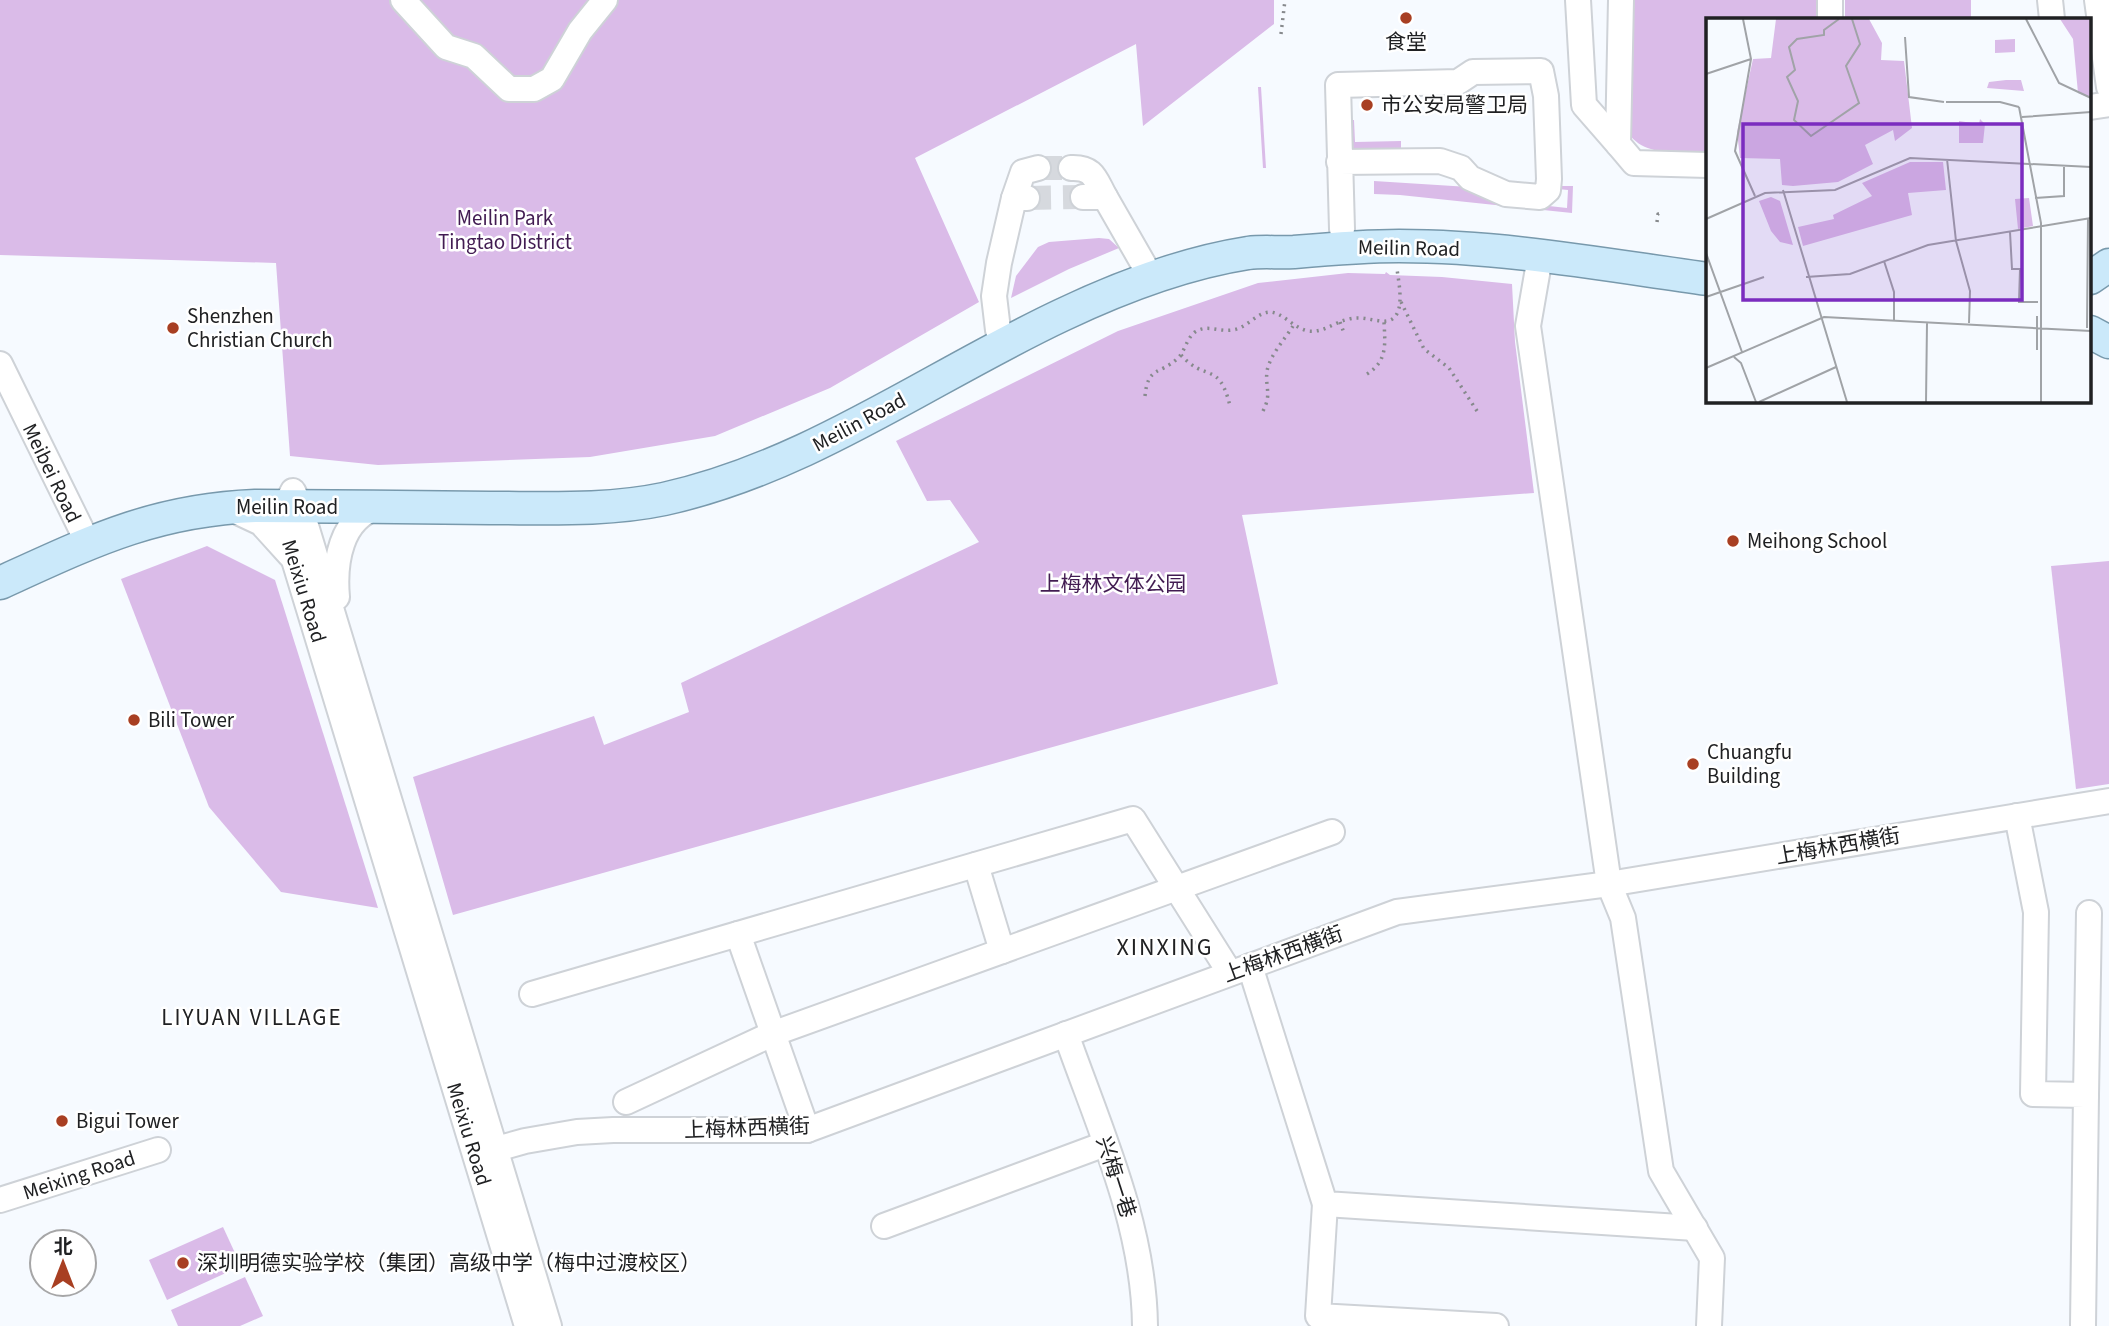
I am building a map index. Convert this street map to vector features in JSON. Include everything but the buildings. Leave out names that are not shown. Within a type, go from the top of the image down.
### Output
[{"type":"main road","name":"Meilin Road","points":[[0,563],[83,535],[226,507],[293,501],[583,492],[638,487],[705,473],[757,456],[806,434],[998,330],[1075,293],[1144,265],[1186,252],[1278,233],[1342,229],[1462,232],[1706,260]]},
{"type":"main road","name":"Meilin Road","points":[[0,583],[116,513],[168,501],[225,493],[379,507],[593,507],[640,503],[690,492],[763,468],[809,449],[1037,327],[1104,296],[1175,271],[1227,257],[1263,251],[1287,253],[1347,247],[1460,248],[1640,268],[1706,279]]},
{"type":"main road","points":[[2092,277],[2109,265]]},
{"type":"main road","points":[[2092,333],[2109,342]]},
{"type":"street","points":[[403,0],[446,47],[474,56],[509,89],[534,89],[552,79],[580,31],[605,0]]},
{"type":"street","points":[[1578,0],[1584,105],[1634,163],[1706,164]]},
{"type":"street","points":[[1618,144],[1621,0]]},
{"type":"street","points":[[1830,0],[1830,18]]},
{"type":"street","points":[[2050,0],[2052,18]]},
{"type":"street","points":[[2097,0],[2109,87]]},
{"type":"street","points":[[1339,162],[1440,161],[1461,168],[1470,178],[1506,194],[1541,197],[1548,190],[1549,179],[1546,96],[1541,71],[1473,72],[1458,82],[1338,85],[1339,162],[1342,229]]},
{"type":"street","points":[[998,330],[994,296],[999,263],[1021,198],[1023,172],[1038,168]]},
{"type":"street","points":[[1071,168],[1090,171],[1094,197],[1144,265]]},
{"type":"street","points":[[1539,257],[1528,326],[1609,884],[1623,918],[1661,1171],[1712,1258],[1709,1326]]},
{"type":"street","name":"Meibei Road","points":[[0,364],[83,535]]},
{"type":"street","name":"Meixiu Road","points":[[293,501],[286,530],[295,562],[485,1152],[549,1326]]},
{"type":"street","name":"Meixiu Road","points":[[293,501],[349,667],[485,1152],[527,1326]]},
{"type":"street","points":[[226,507],[261,523],[285,547],[295,562]]},
{"type":"street","points":[[349,667],[337,593],[337,558],[340,547],[354,523],[367,512],[379,507]]},
{"type":"street","name":"上梅林西横街","points":[[485,1152],[550,1136],[613,1130],[807,1130],[1397,912],[1609,884],[2109,801]]},
{"type":"street","points":[[2017,816],[2036,912],[2033,1094],[2087,1096]]},
{"type":"street","points":[[532,994],[1133,819],[1176,888],[1240,970],[1325,1204],[1318,1316],[1496,1326]]},
{"type":"street","points":[[626,1102],[772,1034],[1332,832]]},
{"type":"street","points":[[976,865],[1002,951]]},
{"type":"street","points":[[2083,1326],[2090,913]]},
{"type":"street","points":[[738,934],[807,1130]]},
{"type":"street","name":"兴梅一巷","points":[[1066,1034],[1135,1238],[1145,1326]]},
{"type":"street","points":[[884,1226],[1105,1144]]},
{"type":"street","name":"Meixing Road","points":[[0,1200],[158,1150]]},
{"type":"street","points":[[1325,1204],[1695,1228]]},
{"type":"path","points":[[1281,34],[1285,0]]},
{"type":"path","points":[[1657,222],[1658,214],[1661,214]]},
{"type":"path","points":[[1144,396],[1147,378],[1153,372],[1176,361],[1193,334],[1205,328],[1232,330],[1247,325],[1264,313],[1272,312],[1281,315],[1293,326],[1310,331],[1321,331],[1356,317],[1384,322],[1393,318],[1398,312],[1400,300],[1396,263]]},
{"type":"path","points":[[1400,300],[1423,349],[1449,368],[1479,414]]},
{"type":"path","points":[[1340,322],[1344,333]]},
{"type":"path","points":[[1367,374],[1381,362],[1386,350],[1384,322]]},
{"type":"path","points":[[1263,411],[1269,395],[1267,371],[1293,326]]},
{"type":"path","points":[[1181,355],[1189,364],[1214,374],[1223,381],[1230,406]]},
{"type":"green space","name":"Meilin Park Tingtao District","points":[[0,0],[1274,0],[1274,24],[1143,126],[1136,44],[915,158],[979,302],[830,388],[715,436],[590,457],[378,465],[290,456],[276,263],[0,255]]},
{"type":"green space","points":[[1625,0],[1822,0],[1822,18],[1706,18],[1706,151],[1674,152],[1652,149],[1642,146],[1626,130]]},
{"type":"green space","points":[[1845,0],[1971,0],[1971,18],[1845,18]]},
{"type":"green space","points":[[1258,87],[1261,87],[1266,168],[1263,168]]},
{"type":"green space","points":[[1349,120],[1354,120],[1355,142],[1401,141],[1401,148],[1351,148]]},
{"type":"green space","points":[[1374,181],[1469,187],[1493,200],[1567,208],[1568,190],[1558,189],[1558,186],[1573,186],[1572,213],[1374,194]]},
{"type":"green space","points":[[1109,239],[1119,248],[1011,298],[1016,276],[1038,247],[1049,242]]},
{"type":"green space","name":"上梅林文体公园","points":[[1386,272],[1390,275],[1512,284],[1515,342],[1534,493],[1242,515],[1278,684],[453,915],[413,777],[594,716],[604,745],[689,712],[681,683],[979,542],[950,500],[927,501],[896,441],[1118,331],[1258,283],[1348,273]]},
{"type":"green space","points":[[207,546],[275,580],[378,908],[281,892],[209,807],[121,579]]},
{"type":"green space","points":[[2109,561],[2109,784],[2076,789],[2051,566]]},
{"type":"green space","points":[[223,1227],[241,1266],[167,1300],[149,1260]]},
{"type":"green space","points":[[245,1277],[263,1316],[240,1326],[178,1326],[171,1310]]},
{"type":"tunnel","points":[[1038,168],[1071,168]]},
{"type":"tunnel","points":[[1027,198],[1083,197]]},
{"type":"place","name":"食堂","points":[[1406,18]]},
{"type":"place","name":"市公安局警卫局","points":[[1367,105]]},
{"type":"place","name":"Shenzhen Christian Church","points":[[173,328]]},
{"type":"place","name":"Meihong School","points":[[1733,541]]},
{"type":"place","name":"Bili Tower","points":[[134,720]]},
{"type":"place","name":"Chuangfu Building","points":[[1693,764]]},
{"type":"place","name":"Bigui Tower","points":[[62,1121]]},
{"type":"place","name":"深圳明德实验学校（集团）高级中学（梅中过渡校区）","points":[[183,1263]]},
{"type":"district","name":"XINXING","points":[[1165,947]]},
{"type":"district","name":"LIYUAN VILLAGE","points":[[252,1017]]}]
